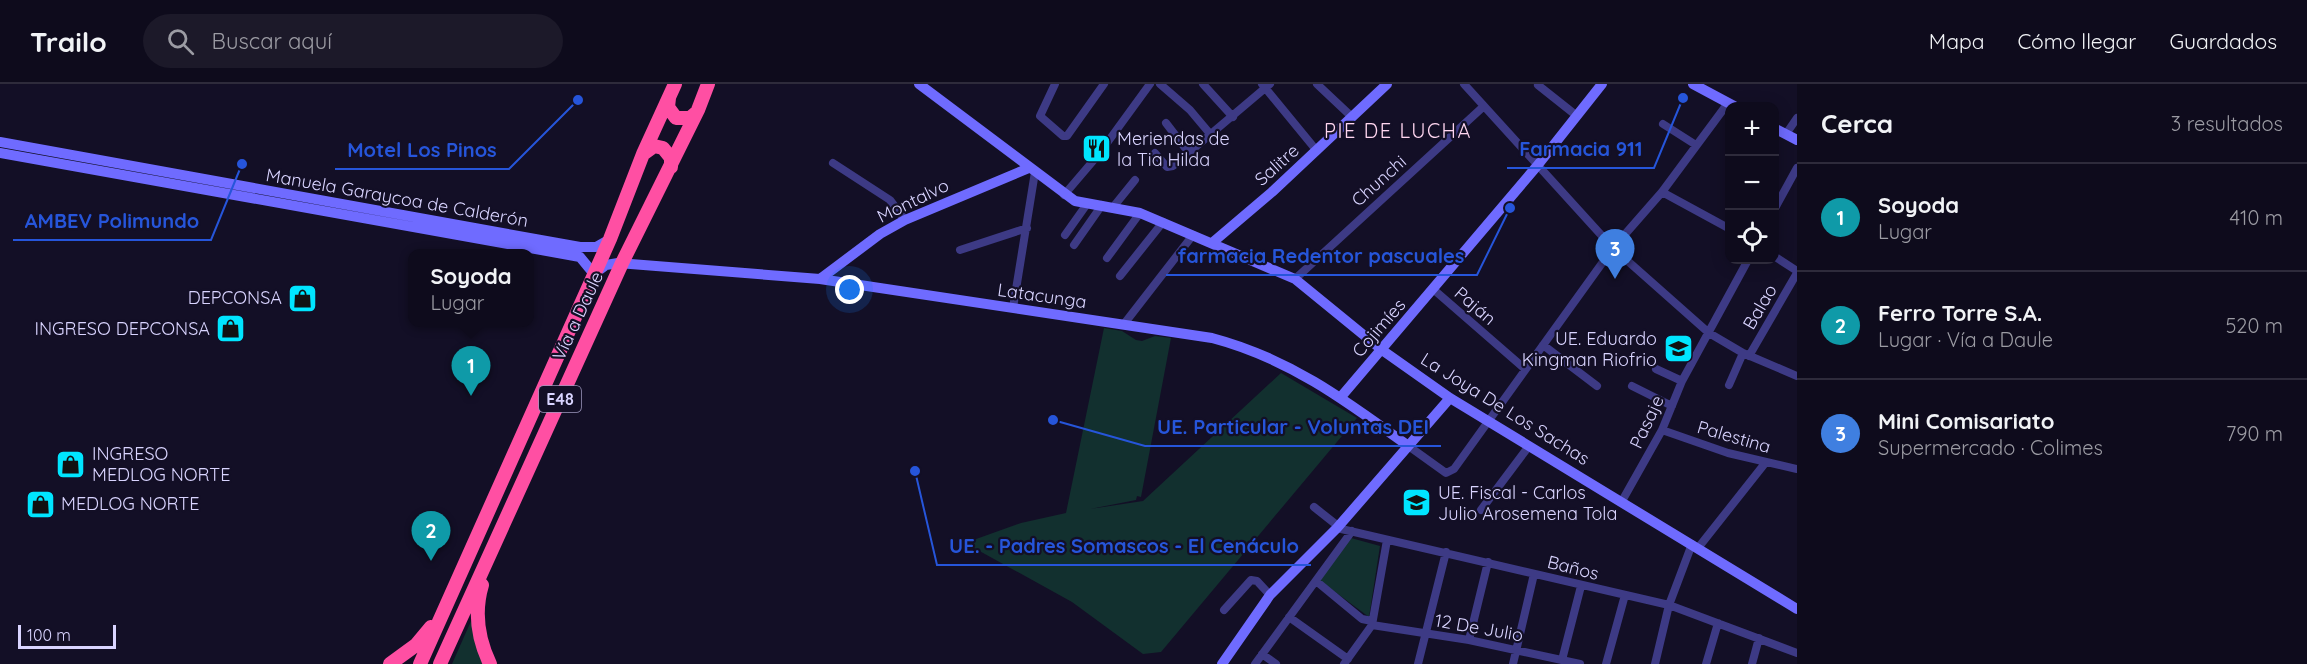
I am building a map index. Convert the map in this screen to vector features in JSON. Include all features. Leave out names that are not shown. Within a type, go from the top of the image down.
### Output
[{"type":"highway","name":"Vía a Daule","points":[[440,664],[622,263],[671,167],[708,84]]},
{"type":"highway","name":"Vía a Daule","points":[[420,664],[610,239],[643,154],[673,88]]},
{"type":"highway","points":[[673,88],[668,107],[676,118],[690,118],[698,110]]},
{"type":"highway","points":[[643,154],[654,146],[663,148],[671,158],[671,167]]},
{"type":"highway","points":[[450,664],[479,595],[498,535]]},
{"type":"highway","points":[[479,595],[477,608],[480,635],[490,664]]},
{"type":"highway","points":[[390,664],[416,645],[447,603]]},
{"type":"street","name":"La Joya De Los Sachas","points":[[919,84],[1064,195],[1087,204],[1114,206],[1140,213],[1294,279],[1383,350],[1450,398],[1797,609]]},
{"type":"street","points":[[1055,84],[1040,116],[1063,136],[1070,134],[1104,84]]},
{"type":"street","points":[[1064,195],[1099,154],[1150,84]]},
{"type":"street","points":[[1160,84],[1190,110],[1211,135]]},
{"type":"street","points":[[1203,84],[1233,117]]},
{"type":"street","points":[[1317,84],[1352,117]]},
{"type":"street","name":"Salitre","points":[[1212,243],[1317,151],[1387,84]]},
{"type":"street","points":[[1464,84],[1613,248],[1709,333],[1746,354],[1797,376]]},
{"type":"street","name":"Cojimíes","points":[[1340,398],[1537,166],[1602,84]]},
{"type":"street","points":[[1693,84],[1726,102]]},
{"type":"street","points":[[1155,153],[1163,164],[1170,167],[1233,117],[1266,85],[1317,151]]},
{"type":"street","points":[[1538,85],[1577,116]]},
{"type":"street","name":"Chunchi","points":[[1294,279],[1484,106]]},
{"type":"street","points":[[1487,420],[1613,248],[1662,192],[1696,145],[1725,112]]},
{"type":"street","points":[[1786,134],[1797,118]]},
{"type":"street","points":[[1166,123],[1189,153]]},
{"type":"street","points":[[1663,124],[1696,145]]},
{"type":"street","points":[[1779,130],[1797,140]]},
{"type":"street","name":"Manuela Garaycoa de Calderón","points":[[0,142],[580,257],[594,274]]},
{"type":"street","name":"Manuela Garaycoa de Calderón","points":[[0,153],[430,226],[588,248],[610,239]]},
{"type":"street","points":[[833,163],[890,200],[905,220]]},
{"type":"street","points":[[1779,201],[1797,168]]},
{"type":"street","name":"Montalvo","points":[[820,279],[880,234],[905,220],[1032,170]]},
{"type":"street","points":[[1013,308],[1027,228],[1032,170]]},
{"type":"street","points":[[1114,206],[1135,180]]},
{"type":"street","points":[[1662,192],[1725,226]]},
{"type":"street","points":[[1065,235],[1087,204]]},
{"type":"street","points":[[1074,245],[1102,205]]},
{"type":"street","points":[[1107,258],[1140,213]]},
{"type":"street","points":[[1120,276],[1163,222]]},
{"type":"street","points":[[960,250],[1027,228]]},
{"type":"street","points":[[1124,324],[1193,235]]},
{"type":"street","points":[[1779,259],[1797,272]]},
{"type":"street","name":"Latacunga","points":[[594,274],[606,265],[622,263],[820,279],[1212,338],[1244,347],[1293,368],[1340,398],[1446,473],[1451,472],[1487,420]]},
{"type":"street","name":"Pasaje","points":[[1622,501],[1662,430],[1682,381],[1746,264]]},
{"type":"street","name":"Balao","points":[[1729,385],[1797,272]]},
{"type":"street","name":"Paján","points":[[1433,289],[1525,369]]},
{"type":"street","points":[[1543,345],[1597,386]]},
{"type":"street","points":[[1656,369],[1682,381]]},
{"type":"street","points":[[1632,386],[1672,406]]},
{"type":"street","points":[[1222,664],[1270,595],[1337,527],[1450,398]]},
{"type":"street","name":"Palestina","points":[[1662,430],[1728,453],[1797,469]]},
{"type":"street","points":[[1481,510],[1529,446]]},
{"type":"street","points":[[1655,664],[1669,605],[1695,546],[1766,462]]},
{"type":"street","points":[[1314,507],[1337,527]]},
{"type":"street","name":"Baños","points":[[1337,527],[1669,605],[1797,653]]},
{"type":"street","points":[[1255,664],[1352,531]]},
{"type":"street","points":[[1289,617],[1346,662],[1372,623],[1387,540]]},
{"type":"street","points":[[1418,664],[1446,552]]},
{"type":"street","points":[[1469,640],[1488,562]]},
{"type":"street","points":[[1513,664],[1534,574]]},
{"type":"street","points":[[1224,610],[1251,580],[1257,581],[1270,595]]},
{"type":"street","points":[[1316,581],[1362,619],[1372,623]]},
{"type":"street","points":[[1562,660],[1581,585]]},
{"type":"street","points":[[1606,664],[1625,595]]},
{"type":"street","name":"12 De Julio","points":[[1372,623],[1516,649],[1580,664]]},
{"type":"street","points":[[1706,664],[1718,623]]},
{"type":"street","points":[[1752,664],[1759,638]]},
{"type":"street","points":[[1262,654],[1276,664]]},
{"type":"green space","points":[[1104,328],[1122,331],[1142,341],[1155,336],[1171,338],[1141,497],[1137,496],[1136,500],[1090,509],[1143,501],[1281,373],[1357,418],[1161,652],[1143,654],[1072,602],[965,543],[1021,523],[1066,513]]},
{"type":"green space","points":[[1351,538],[1380,546],[1369,617],[1319,580]]},
{"type":"green space","points":[[475,612],[486,664],[452,664]]},
{"type":"place","name":"Farmacia 911","points":[[1683,98]]},
{"type":"place","name":"Motel Los Pinos","points":[[578,100]]},
{"type":"place","name":"Meriendas de la Tia Hilda","points":[[1096,149]]},
{"type":"place","name":"AMBEV Polimundo","points":[[242,164]]},
{"type":"place","name":"farmacia Redentor pascuales","points":[[1510,208]]},
{"type":"place","name":"Mini Comisariato","points":[[1615,279]]},
{"type":"place","name":"DEPCONSA","points":[[303,298]]},
{"type":"place","name":"INGRESO DEPCONSA","points":[[231,329]]},
{"type":"place","name":"UE. Eduardo Kingman Riofrio","points":[[1678,349]]},
{"type":"place","name":"Soyoda","points":[[471,396]]},
{"type":"place","name":"UE. Particular - Voluntas DEI","points":[[1053,420]]},
{"type":"place","name":"INGRESO MEDLOG NORTE","points":[[71,464]]},
{"type":"place","name":"UE. - Padres Somascos - El Cenáculo","points":[[915,471]]},
{"type":"place","name":"UE. Fiscal - Carlos Julio Arosemena Tola","points":[[1417,503]]},
{"type":"place","name":"MEDLOG NORTE","points":[[40,504]]},
{"type":"place","name":"Ferro Torre S.A.","points":[[431,561]]},
{"type":"district","name":"PIE DE LUCHA","points":[[1398,131]]}]
